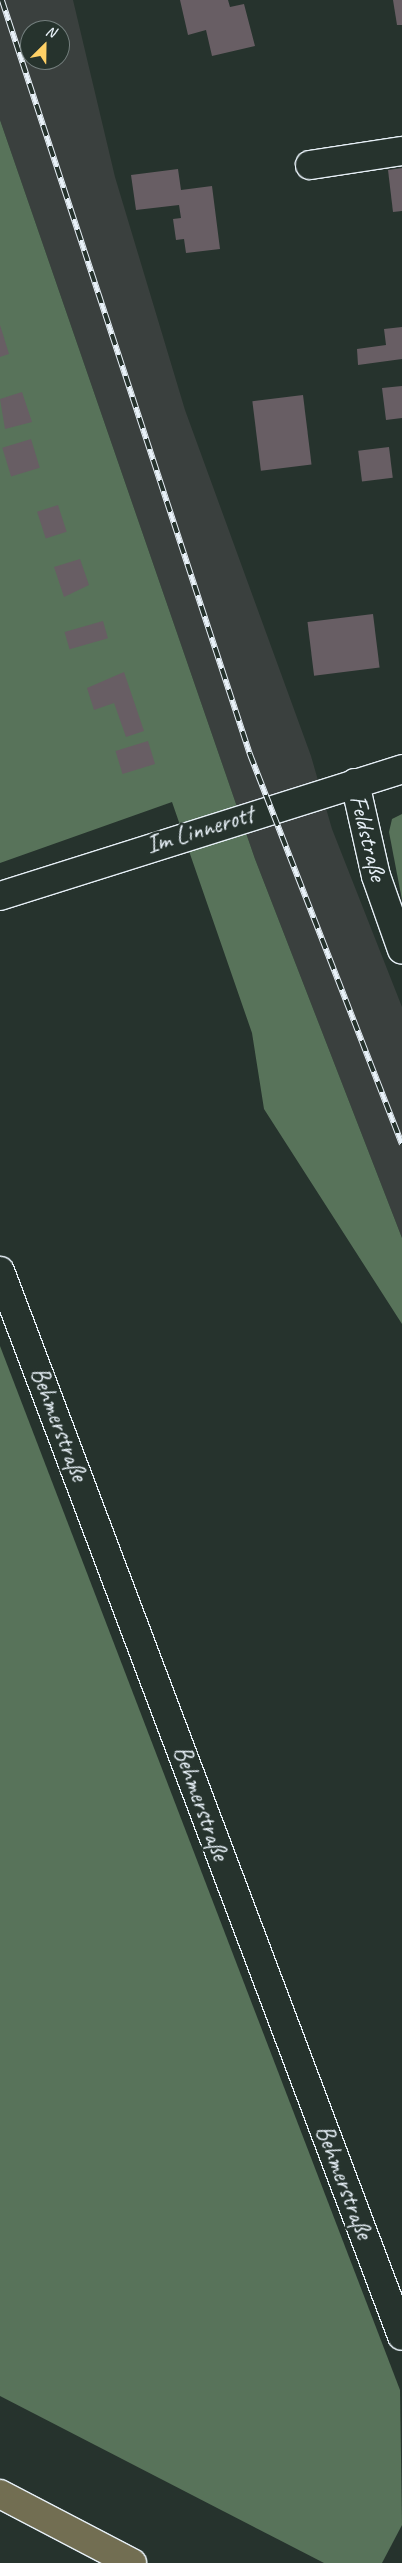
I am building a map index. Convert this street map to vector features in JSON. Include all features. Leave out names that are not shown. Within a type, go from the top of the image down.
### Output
[{"type":"highway","points":[[0,2494],[132,2563]]},
{"type":"street","points":[[310,165],[402,151]]},
{"type":"street","name":"Im Linnerott","points":[[0,896],[402,769]]},
{"type":"street","name":"Feldstraße","points":[[354,783],[376,876],[402,950]]},
{"type":"street","name":"Behmerstraße","points":[[0,1271],[402,2336]]},
{"type":"shaded area","points":[[0,0],[73,0],[115,177],[185,410],[311,756],[332,829],[402,1007],[402,1238],[255,859],[0,120]]},
{"type":"green space","points":[[0,120],[255,859],[402,1238],[402,1324],[264,1109],[252,1033],[172,802],[0,863]]},
{"type":"green space","points":[[402,814],[402,900],[389,832],[392,819]]},
{"type":"green space","points":[[0,1346],[400,2390],[402,2525],[382,2563],[324,2563],[0,2396]]},
{"type":"building","points":[[180,0],[228,0],[230,7],[244,4],[255,46],[212,56],[206,30],[188,35]]},
{"type":"building","points":[[393,0],[402,0],[402,25],[397,25]]},
{"type":"building","points":[[402,168],[402,211],[393,212],[388,170]]},
{"type":"building","points":[[178,169],[181,190],[212,186],[220,249],[186,253],[184,239],[176,240],[173,219],[181,218],[179,205],[136,210],[131,175]]},
{"type":"building","points":[[0,325],[9,354],[0,357]]},
{"type":"building","points":[[402,327],[402,359],[358,365],[357,349],[386,345],[384,329]]},
{"type":"building","points":[[402,386],[402,418],[386,420],[382,388]]},
{"type":"building","points":[[22,392],[32,422],[5,429],[0,399]]},
{"type":"building","points":[[303,395],[312,464],[261,471],[252,401]]},
{"type":"building","points":[[31,439],[40,468],[11,476],[2,448]]},
{"type":"building","points":[[389,447],[393,478],[362,482],[358,451]]},
{"type":"building","points":[[58,505],[67,532],[46,538],[37,512]]},
{"type":"building","points":[[80,559],[89,585],[64,597],[54,567]]},
{"type":"building","points":[[373,614],[380,668],[314,676],[307,622]]},
{"type":"building","points":[[103,621],[108,638],[70,649],[65,632]]},
{"type":"building","points":[[124,672],[144,731],[126,737],[114,703],[94,710],[87,688]]},
{"type":"building","points":[[148,741],[155,764],[123,774],[115,751]]},
{"type":"railway","points":[[2,0],[250,754],[402,1144]]}]
